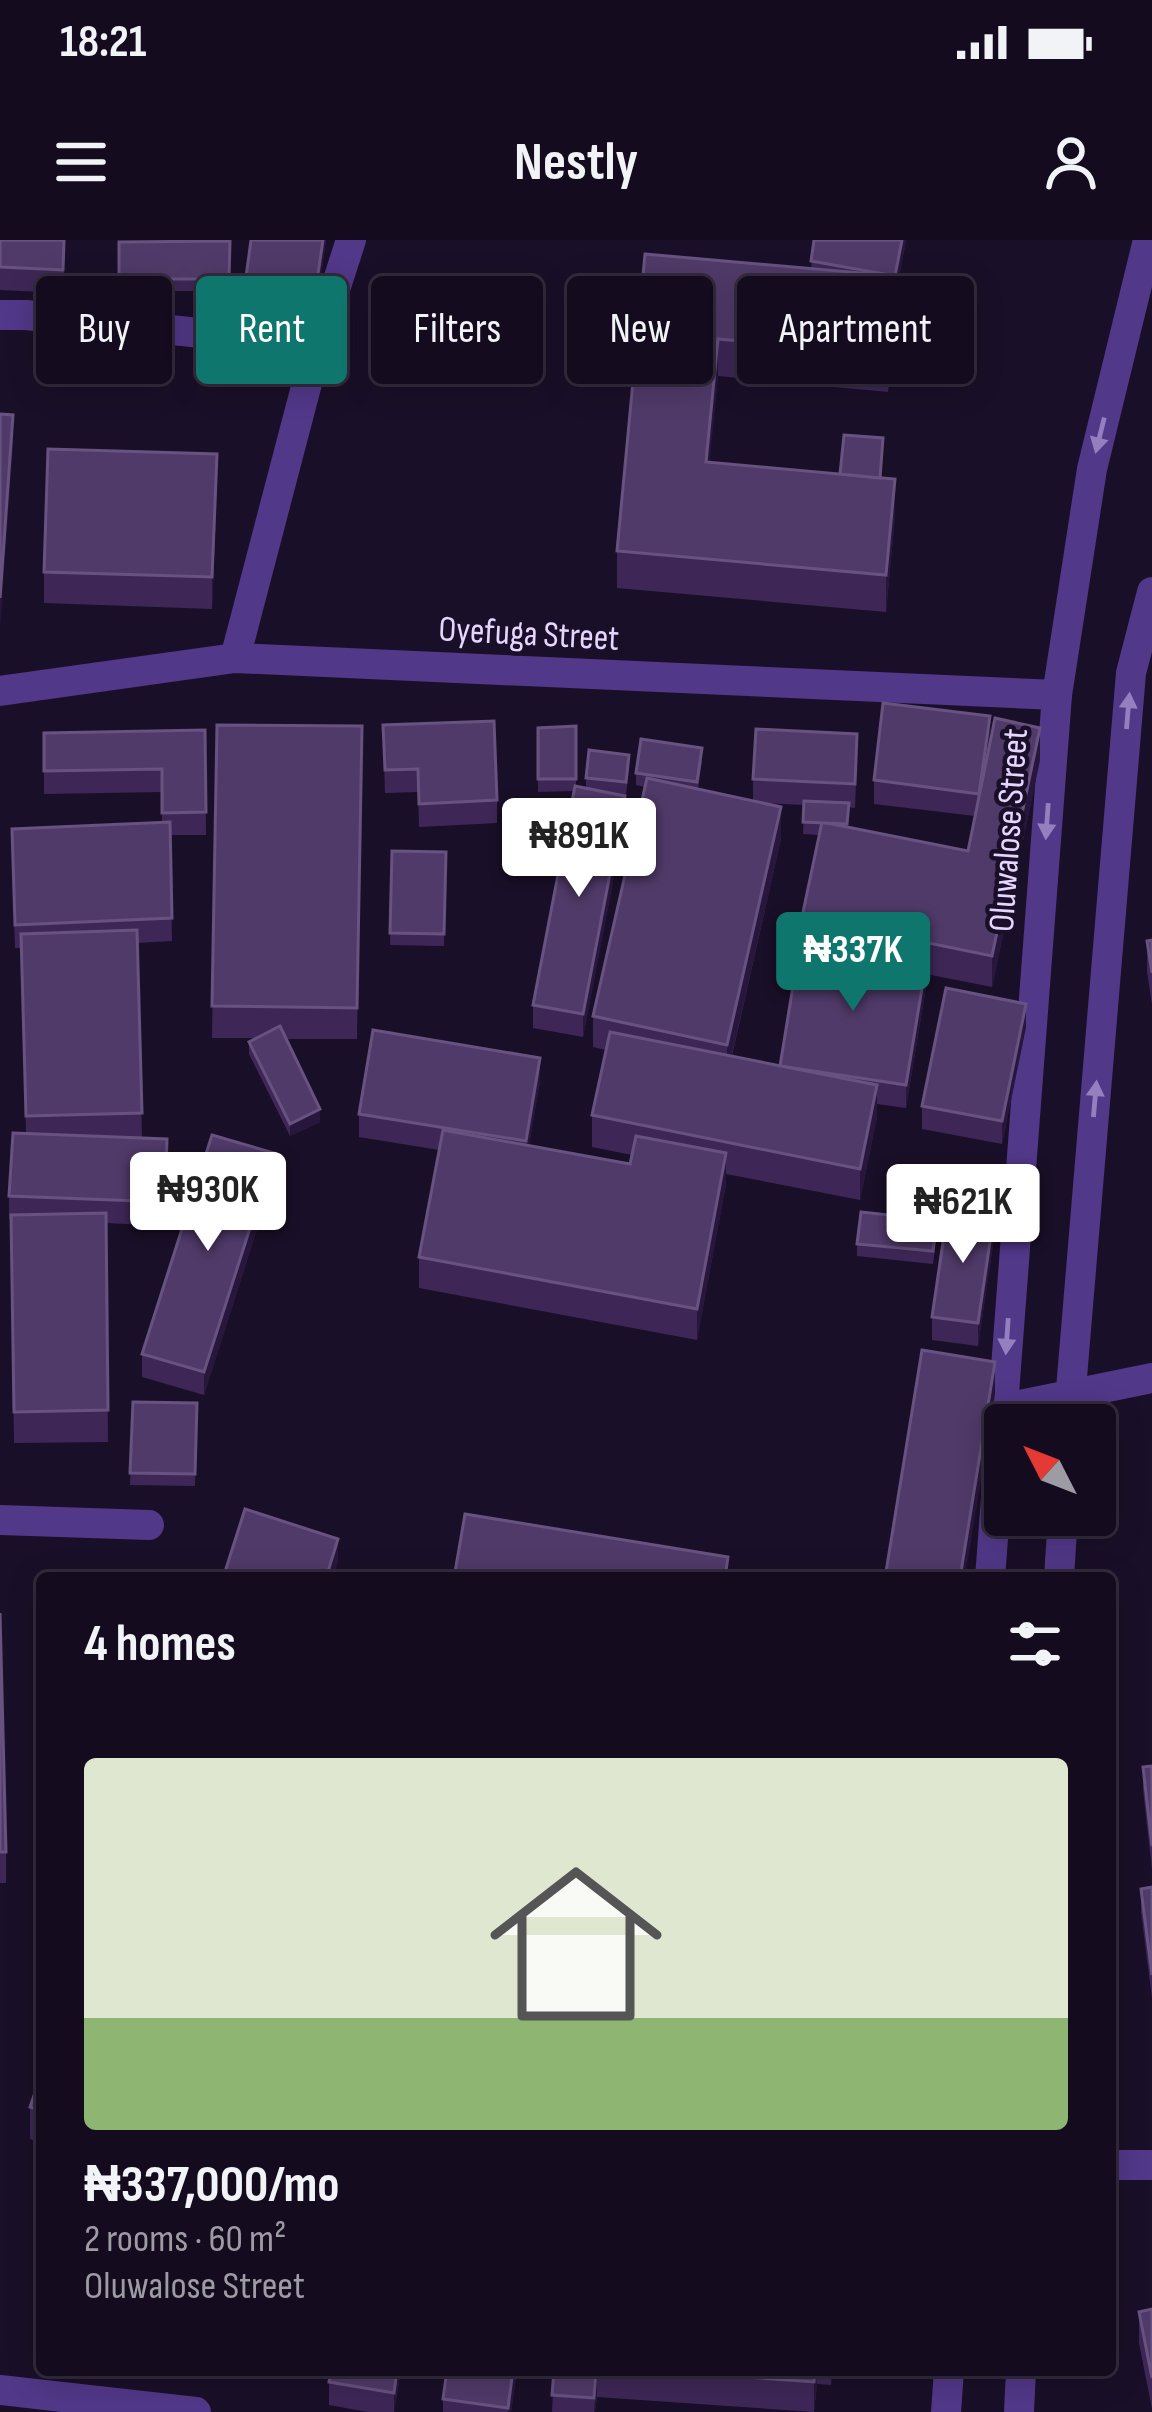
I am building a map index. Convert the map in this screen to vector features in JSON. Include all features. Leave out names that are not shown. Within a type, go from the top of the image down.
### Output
[{"type":"street","points":[[339,276],[351,240]]},
{"type":"street","name":"Oluwalose Street","points":[[1001,1404],[1057,694],[1092,469],[1148,240]]},
{"type":"street","points":[[0,315],[196,333]]},
{"type":"street","points":[[235,658],[307,384]]},
{"type":"street","points":[[1070,1404],[1132,673],[1152,592]]},
{"type":"street","name":"Oyefuga Street","points":[[0,691],[235,658],[1057,694]]},
{"type":"street","points":[[1085,1404],[1152,1378]]},
{"type":"street","points":[[0,1520],[149,1525]]},
{"type":"street","name":"Oluwalose Street","points":[[990,1572],[993,1536]]},
{"type":"street","points":[[1059,1572],[1062,1536]]},
{"type":"street","points":[[1116,2164],[1152,2165]]},
{"type":"street","points":[[946,2412],[949,2376]]},
{"type":"street","points":[[1018,2412],[1021,2376]]},
{"type":"street","points":[[0,2390],[196,2412]]},
{"type":"building","points":[[0,240],[64,240],[63,270],[0,267]]},
{"type":"building","points":[[251,240],[323,240],[318,276],[246,276]]},
{"type":"building","points":[[814,240],[902,240],[895,276],[811,261]]},
{"type":"building","points":[[230,241],[229,276],[119,276],[119,242]]},
{"type":"building","points":[[645,254],[896,276],[737,276],[737,341],[718,339],[706,462],[895,479],[886,575],[617,551],[633,384],[713,384],[713,276],[643,276]]},
{"type":"building","points":[[0,414],[13,415],[0,598]]},
{"type":"building","points":[[844,435],[883,438],[880,478],[840,474]]},
{"type":"building","points":[[48,449],[217,454],[212,577],[44,572]]},
{"type":"building","points":[[883,703],[990,716],[979,794],[874,780]]},
{"type":"building","points":[[995,718],[1040,728],[992,956],[802,917],[822,822],[968,851]]},
{"type":"building","points":[[494,721],[497,800],[419,804],[418,769],[385,770],[383,725]]},
{"type":"building","points":[[217,725],[362,726],[357,1008],[212,1006]]},
{"type":"building","points":[[576,726],[576,779],[538,779],[538,728]]},
{"type":"building","points":[[756,729],[857,734],[855,784],[753,779]]},
{"type":"building","points":[[205,730],[206,812],[162,813],[162,769],[44,771],[44,733]]},
{"type":"building","points":[[641,739],[702,748],[697,782],[636,773]]},
{"type":"building","points":[[589,750],[629,755],[626,782],[586,778]]},
{"type":"building","points":[[647,778],[781,807],[727,1045],[593,1016]]},
{"type":"building","points":[[575,786],[625,796],[583,1014],[533,1005]]},
{"type":"building","points":[[804,801],[849,803],[847,824],[803,822]]},
{"type":"building","points":[[170,822],[172,918],[15,925],[12,829]]},
{"type":"building","points":[[392,851],[446,852],[444,934],[390,933]]},
{"type":"building","points":[[137,930],[142,1113],[26,1116],[21,934]]},
{"type":"building","points":[[800,943],[926,964],[906,1085],[780,1066]]},
{"type":"building","points":[[946,988],[1026,1004],[1002,1121],[922,1106]]},
{"type":"building","points":[[280,1026],[320,1109],[290,1124],[249,1042]]},
{"type":"building","points":[[373,1030],[540,1058],[526,1141],[359,1114]]},
{"type":"building","points":[[610,1032],[877,1085],[860,1169],[592,1115]]},
{"type":"building","points":[[443,1130],[630,1164],[636,1136],[726,1153],[697,1309],[419,1257]]},
{"type":"building","points":[[13,1133],[167,1139],[165,1202],[9,1196]]},
{"type":"building","points":[[212,1135],[274,1153],[204,1372],[142,1354]]},
{"type":"building","points":[[948,1208],[994,1215],[978,1323],[932,1317]]},
{"type":"building","points":[[861,1212],[937,1220],[933,1251],[857,1244]]},
{"type":"building","points":[[106,1213],[108,1410],[14,1412],[11,1215]]},
{"type":"building","points":[[922,1350],[995,1362],[988,1404],[984,1404],[961,1572],[886,1572]]},
{"type":"building","points":[[133,1402],[197,1403],[195,1474],[130,1473]]},
{"type":"building","points":[[245,1509],[338,1539],[328,1572],[225,1572]]},
{"type":"building","points":[[465,1514],[728,1557],[726,1572],[455,1572]]},
{"type":"building","points":[[0,1613],[6,1852],[0,1852]]},
{"type":"building","points":[[1152,1766],[1152,1846],[1143,1767]]},
{"type":"building","points":[[1152,1887],[1152,1975],[1141,1889]]},
{"type":"building","points":[[1152,2309],[1152,2378],[1139,2312]]},
{"type":"building","points":[[330,2376],[396,2376],[394,2393],[329,2382]]},
{"type":"building","points":[[446,2376],[512,2376],[508,2408],[443,2399]]},
{"type":"building","points":[[554,2376],[596,2376],[594,2398],[552,2395]]},
{"type":"building","points":[[734,2376],[814,2376],[814,2382]]}]
